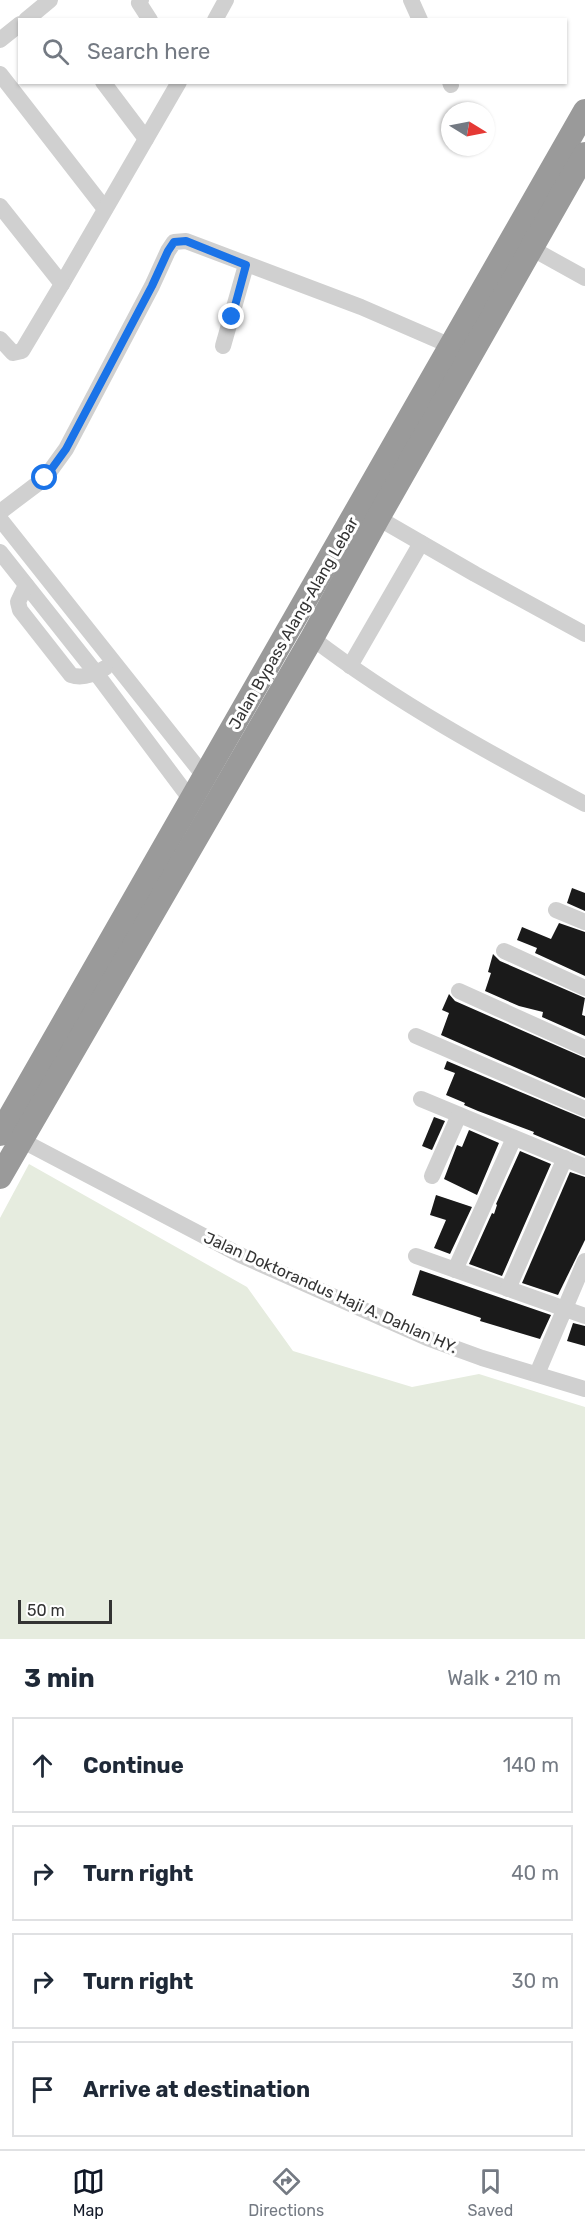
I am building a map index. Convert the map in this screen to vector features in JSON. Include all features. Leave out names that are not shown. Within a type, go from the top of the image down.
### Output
[{"type":"highway","name":"Jalan Bypass Alang-Alang Lebar","points":[[0,1177],[11,1135],[191,800],[585,111]]},
{"type":"highway","name":"Jalan Bypass Alang-Alang Lebar","points":[[11,1135],[312,638],[585,154]]},
{"type":"street","points":[[216,18],[226,0]]},
{"type":"street","points":[[411,0],[419,18]]},
{"type":"street","points":[[138,1],[149,18]]},
{"type":"street","points":[[28,18],[46,3],[52,18]]},
{"type":"street","points":[[0,40],[18,26]]},
{"type":"street","points":[[0,74],[105,209]]},
{"type":"street","points":[[105,84],[146,139]]},
{"type":"street","points":[[0,339],[13,353],[22,351],[178,84]]},
{"type":"street","points":[[0,206],[62,284]]},
{"type":"street","points":[[0,513],[52,471],[66,449],[174,242],[186,241],[361,307],[451,346]]},
{"type":"street","points":[[531,248],[585,278]]},
{"type":"street","points":[[222,346],[246,265]]},
{"type":"street","points":[[378,518],[585,634]]},
{"type":"street","points":[[0,519],[205,777]]},
{"type":"street","points":[[350,666],[421,543]]},
{"type":"street","points":[[0,552],[191,800]]},
{"type":"street","points":[[312,638],[369,681],[488,752],[585,804]]},
{"type":"street","points":[[96,674],[114,663]]},
{"type":"street","points":[[555,910],[585,922]]},
{"type":"street","points":[[504,951],[585,988]]},
{"type":"street","points":[[459,991],[585,1048]]},
{"type":"street","points":[[416,1036],[585,1108]]},
{"type":"street","points":[[421,1099],[585,1167]]},
{"type":"street","points":[[432,1176],[459,1115]]},
{"type":"street","name":"Jalan Doktorandus Haji A. Dahlan HY.","points":[[11,1135],[240,1255],[427,1338],[482,1358],[585,1389]]},
{"type":"street","points":[[455,1270],[514,1138]]},
{"type":"street","points":[[508,1289],[565,1158]]},
{"type":"street","points":[[416,1256],[585,1316]]},
{"type":"street","points":[[537,1374],[584,1267]]},
{"type":"shaded area","points":[[29,1164],[247,1287],[293,1351],[412,1387],[479,1374],[585,1407],[585,1639],[0,1639],[0,1218]]},
{"type":"building","points":[[572,888],[585,893],[585,911],[567,903]]},
{"type":"building","points":[[559,923],[585,932],[585,976],[535,953],[537,948],[517,940],[522,927],[551,939]]},
{"type":"building","points":[[493,954],[500,961],[585,998],[582,1015],[585,1016],[585,1036],[542,1017],[543,1012],[519,1006],[485,991],[491,973],[488,972]]},
{"type":"building","points":[[449,994],[455,1001],[585,1058],[585,1098],[441,1035],[449,1013],[442,1010]]},
{"type":"building","points":[[447,1061],[585,1119],[585,1156],[533,1134],[534,1132],[464,1105],[465,1103],[446,1095],[455,1073],[444,1069]]},
{"type":"building","points":[[434,1117],[445,1121],[432,1150],[422,1146]]},
{"type":"building","points":[[469,1130],[499,1143],[477,1195],[444,1179],[457,1145],[462,1147]]},
{"type":"building","points":[[520,1151],[551,1164],[502,1276],[469,1264],[492,1213],[494,1214],[496,1204]]},
{"type":"building","points":[[570,1172],[585,1177],[585,1240],[558,1295],[522,1283]]},
{"type":"building","points":[[436,1195],[472,1207],[450,1254],[434,1248],[446,1220],[430,1215]]},
{"type":"building","points":[[420,1270],[551,1315],[540,1339],[480,1321],[481,1318],[412,1295]]},
{"type":"building","points":[[573,1323],[585,1326],[585,1346],[567,1341]]},
{"type":"route","points":[[45,478],[66,449],[174,242],[186,241],[246,265],[232,317]]}]
